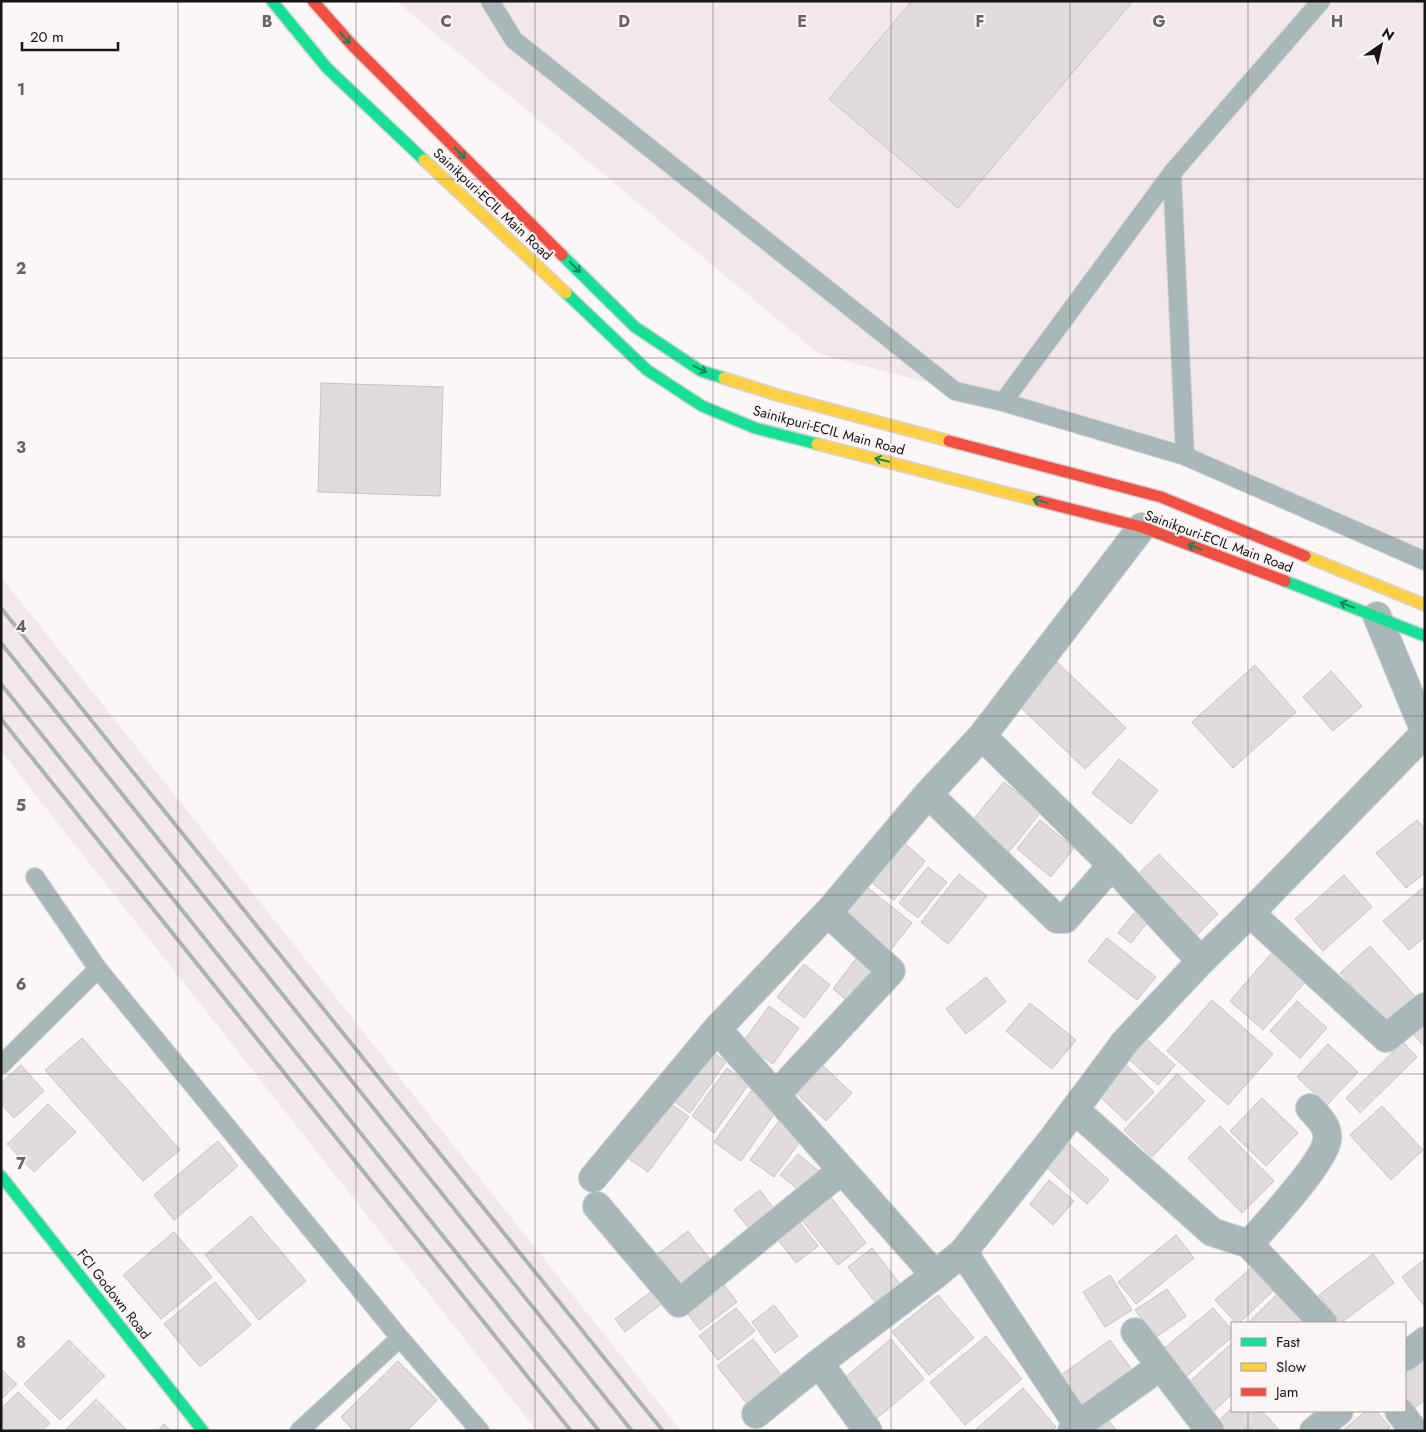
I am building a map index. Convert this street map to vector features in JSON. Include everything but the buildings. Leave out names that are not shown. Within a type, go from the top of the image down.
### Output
[{"type":"main road","name":"Sainikpuri-ECIL Main Road","points":[[272,1],[327,68],[633,357],[647,370],[702,406],[755,428],[1142,527],[1425,636]]},
{"type":"main road","name":"Sainikpuri-ECIL Main Road","points":[[313,1],[352,45],[635,327],[701,371],[786,398],[1161,497],[1425,605]]},
{"type":"main road","name":"FCI Godown Road","points":[[1,1176],[203,1431]]},
{"type":"street","points":[[593,1178],[717,1029],[828,913],[928,794],[982,736],[1142,527]]},
{"type":"street","points":[[756,1414],[819,1362],[963,1252],[1075,1110],[1125,1042],[1201,961],[1425,732],[1377,616]]},
{"type":"street","points":[[982,736],[1112,865],[1201,961]]},
{"type":"street","points":[[928,794],[1056,919],[1065,919],[1112,865]]},
{"type":"street","points":[[776,1095],[891,971],[828,913]]},
{"type":"street","points":[[1250,913],[1386,1038],[1425,1007]]},
{"type":"street","points":[[717,1029],[935,1275]]},
{"type":"street","points":[[1249,1244],[1290,1197],[1323,1154],[1327,1140],[1326,1126],[1310,1108]]},
{"type":"street","points":[[1075,1110],[1212,1232],[1249,1244],[1322,1322]]},
{"type":"street","points":[[597,1206],[679,1303],[842,1170]]},
{"type":"street","points":[[963,1252],[1075,1428],[1161,1366]]},
{"type":"street","points":[[1135,1332],[1210,1431]]},
{"type":"street","points":[[1406,1356],[1425,1341]]},
{"type":"street","points":[[819,1362],[868,1431]]},
{"type":"street","points":[[1314,1431],[1338,1412]]},
{"type":"street","points":[[1400,1412],[1414,1431]]},
{"type":"lane","points":[[490,1],[514,40],[955,391],[1003,402],[1185,456],[1425,561]]},
{"type":"lane","points":[[1003,402],[1172,173],[1321,1]]},
{"type":"lane","points":[[1172,173],[1185,456]]},
{"type":"lane","points":[[35,877],[98,969],[400,1338],[480,1431]]},
{"type":"lane","points":[[1,1065],[98,969]]},
{"type":"lane","points":[[299,1431],[400,1338]]},
{"type":"shaded area","points":[[396,1],[1425,1],[1425,559],[1095,426],[819,354]]},
{"type":"shaded area","points":[[1,577],[681,1431],[537,1431],[1,751]]},
{"type":"railway","points":[[1,608],[663,1431]]},
{"type":"railway","points":[[1,643],[632,1431]]},
{"type":"railway","points":[[1,684],[599,1431]]},
{"type":"railway","points":[[1,719],[571,1431]]},
{"type":"traffic: fast","points":[[272,1],[327,68],[424,160]]},
{"type":"traffic: fast","points":[[562,255],[635,327],[701,371],[724,378]]},
{"type":"traffic: fast","points":[[566,293],[647,370],[702,406],[755,428],[817,444]]},
{"type":"traffic: fast","points":[[1285,581],[1425,636]]},
{"type":"traffic: fast","points":[[1,1176],[203,1431]]},
{"type":"traffic: slow","points":[[424,160],[566,293]]},
{"type":"traffic: slow","points":[[724,378],[777,395],[949,441]]},
{"type":"traffic: slow","points":[[817,444],[1039,501]]},
{"type":"traffic: slow","points":[[1305,556],[1425,605]]},
{"type":"traffic: jam","points":[[313,1],[352,45],[562,255]]},
{"type":"traffic: jam","points":[[949,441],[1161,497],[1305,556]]},
{"type":"traffic: jam","points":[[1039,501],[1142,527],[1285,581]]}]
